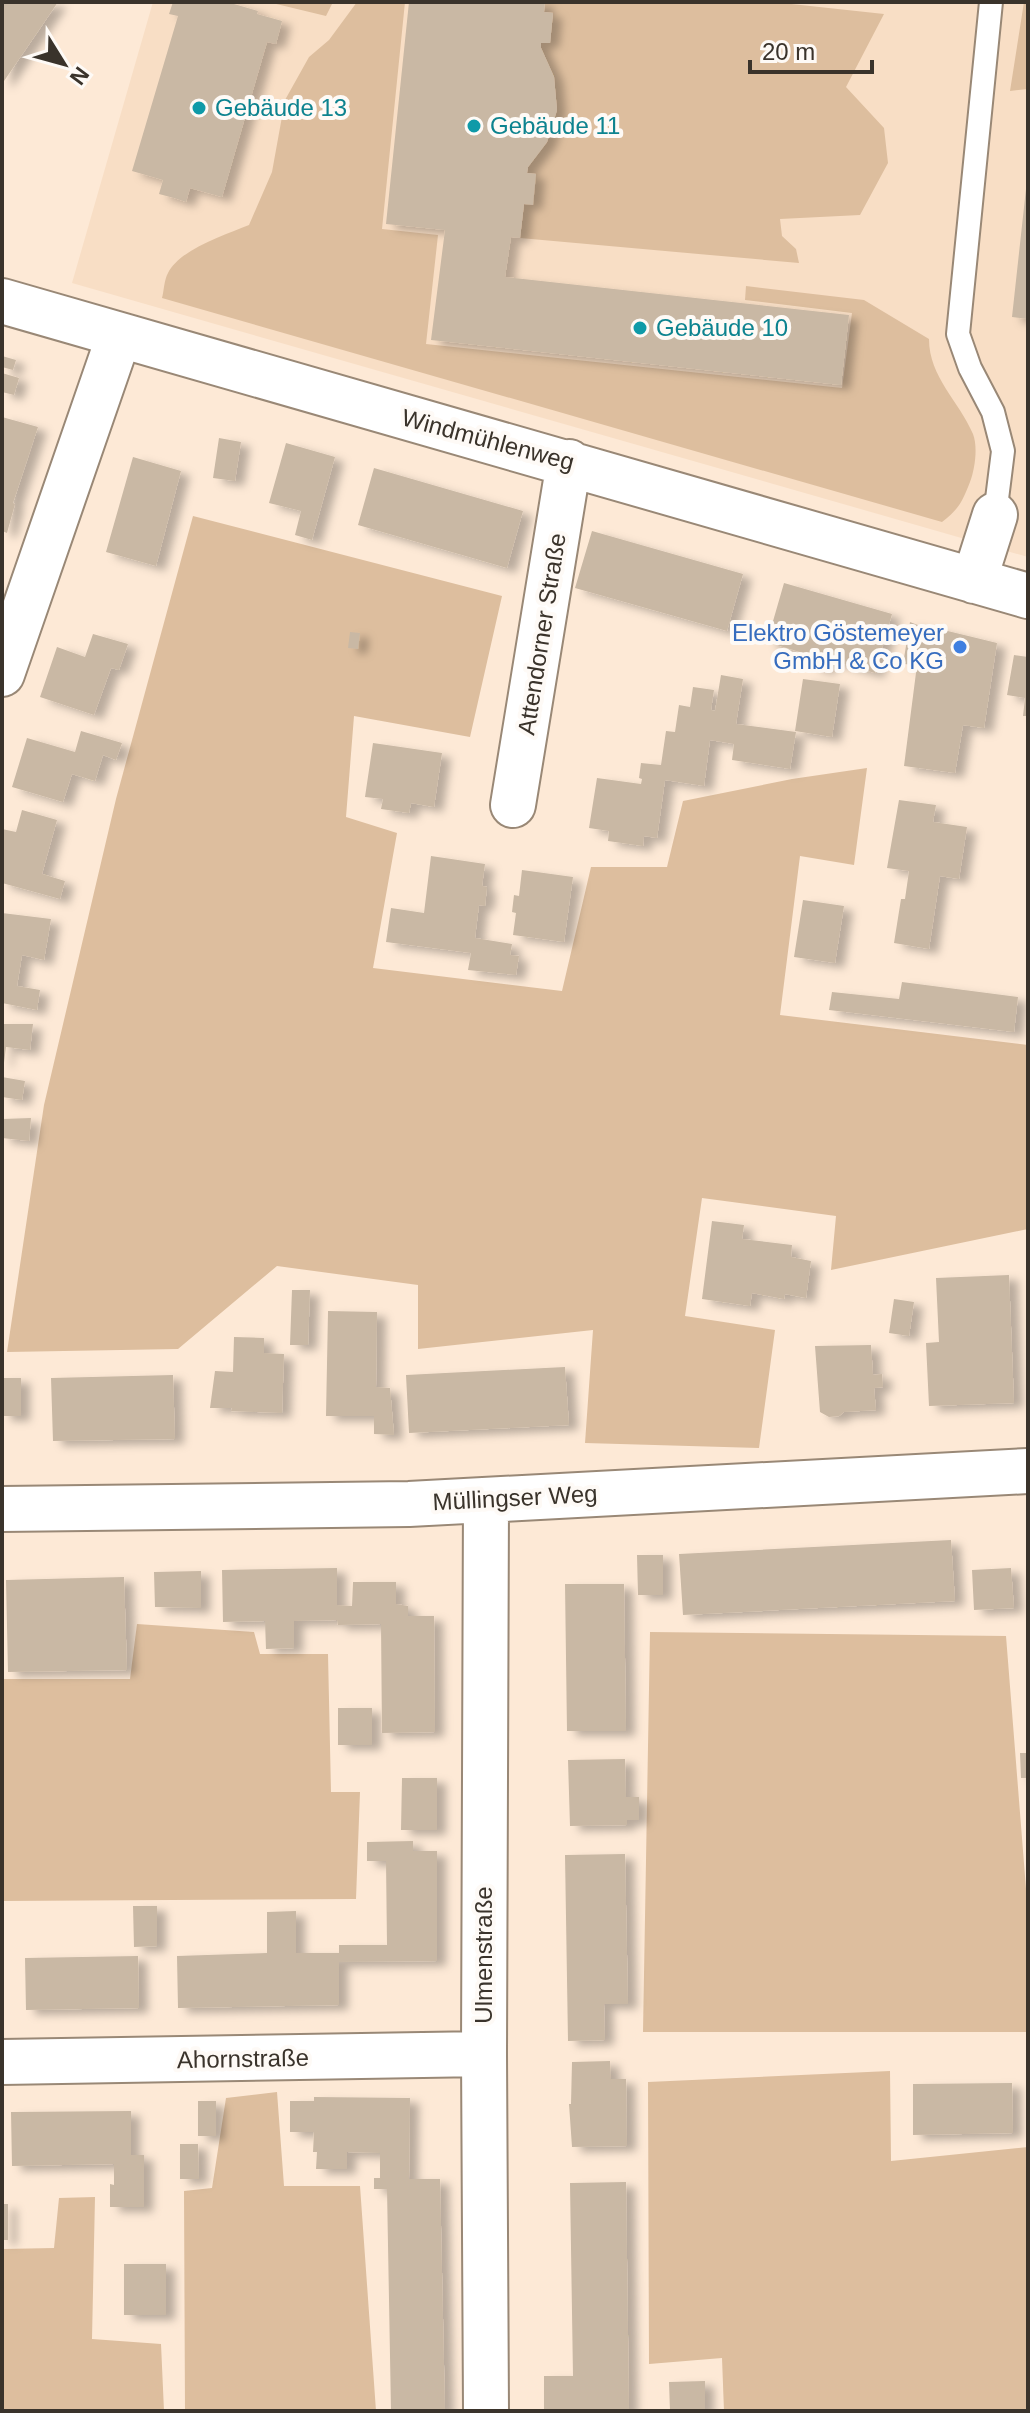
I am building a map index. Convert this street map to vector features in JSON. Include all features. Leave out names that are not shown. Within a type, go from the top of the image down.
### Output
[{"type":"street","name":"Windmühlenweg","points":[[2,301],[1028,596]]},
{"type":"street","points":[[2,674],[119,336]]},
{"type":"street","name":"Attendorner Straße","points":[[513,805],[569,462]]},
{"type":"street","points":[[974,581],[995,515]]},
{"type":"street","name":"Müllingser Weg","points":[[2,1509],[409,1504],[1028,1471]]},
{"type":"street","name":"Ulmenstraße","points":[[486,1500],[486,2411]]},
{"type":"street","name":"Ahornstraße","points":[[2,2062],[484,2054]]},
{"type":"lane","points":[[991,2],[958,334],[970,368],[993,412],[1003,451],[995,515]]},
{"type":"shaded area","points":[[153,2],[1028,2],[1028,557],[72,283]]},
{"type":"shaded area","points":[[268,2],[333,2],[326,16]]},
{"type":"shaded area","points":[[357,2],[405,2],[382,229],[438,235],[426,344],[842,388],[852,313],[745,300],[746,286],[864,300],[929,339],[930,353],[939,377],[973,434],[976,451],[973,471],[965,495],[956,509],[942,522],[162,298],[168,273],[182,257],[249,225],[272,172],[285,100],[309,57],[329,40]]},
{"type":"shaded area","points":[[545,2],[773,2],[884,14],[846,87],[884,128],[888,163],[860,215],[780,219],[782,236],[796,249],[799,263],[520,238],[524,204],[536,174],[527,173],[528,167],[547,142],[557,110],[554,77],[541,48],[541,43],[550,43],[553,13],[544,12]]},
{"type":"shaded area","points":[[1024,2],[1028,2],[1028,89],[1010,91]]},
{"type":"shaded area","points":[[193,516],[502,596],[470,737],[354,716],[346,817],[397,833],[373,968],[562,991],[591,867],[667,867],[683,801],[792,779],[867,768],[854,865],[800,856],[780,1015],[1028,1045],[1028,1229],[831,1270],[836,1216],[702,1198],[685,1316],[775,1330],[759,1448],[585,1443],[593,1330],[418,1349],[418,1285],[277,1266],[178,1349],[7,1352],[44,1105],[116,799]]},
{"type":"shaded area","points":[[137,1624],[254,1632],[260,1654],[328,1654],[331,1792],[360,1792],[356,1899],[2,1901],[2,1679],[130,1679]]},
{"type":"shaded area","points":[[650,1632],[1006,1636],[1028,1914],[1028,2032],[643,2032]]},
{"type":"shaded area","points":[[890,2071],[891,2161],[1028,2147],[1028,2411],[724,2411],[722,2358],[649,2364],[648,2082]]},
{"type":"shaded area","points":[[277,2092],[284,2186],[360,2186],[376,2411],[185,2411],[184,2191],[212,2188],[226,2098]]},
{"type":"shaded area","points":[[95,2197],[92,2339],[161,2344],[164,2411],[2,2411],[2,2249],[54,2248],[59,2198]]},
{"type":"building","points":[[2,2],[58,2],[2,84]]},
{"type":"building","name":"Gebäude 13","points":[[173,2],[227,2],[282,21],[276,44],[267,42],[222,197],[190,188],[186,202],[159,194],[163,180],[132,171],[178,16],[169,14]]},
{"type":"building","points":[[409,2],[545,2],[544,12],[553,13],[550,43],[541,43],[541,48],[554,77],[557,110],[547,142],[528,167],[527,173],[536,174],[533,205],[524,204],[520,238],[511,237],[505,277],[849,315],[841,385],[431,340],[445,230],[386,224]]},
{"type":"building","points":[[1028,189],[1028,319],[1012,317]]},
{"type":"building","points":[[2,356],[16,360],[13,370],[2,367]]},
{"type":"building","points":[[2,373],[19,378],[14,395],[2,392]]},
{"type":"building","points":[[2,417],[38,427],[13,503],[7,533],[2,531]]},
{"type":"building","points":[[219,438],[241,442],[235,481],[213,478]]},
{"type":"building","points":[[286,443],[335,457],[312,540],[295,535],[301,511],[269,503]]},
{"type":"building","points":[[133,457],[181,471],[156,566],[106,552]]},
{"type":"building","points":[[374,468],[523,511],[507,568],[358,525]]},
{"type":"building","points":[[592,531],[743,574],[727,631],[575,588]]},
{"type":"building","points":[[784,583],[892,614],[875,673],[829,660],[826,670],[810,665],[813,656],[767,642]]},
{"type":"building","points":[[910,622],[997,643],[984,728],[963,725],[955,773],[904,766],[917,665],[903,664]]},
{"type":"building","points":[[350,632],[360,633],[358,649],[348,648]]},
{"type":"building","points":[[93,634],[128,644],[119,670],[111,668],[94,715],[40,697],[57,647],[85,657]]},
{"type":"building","points":[[1014,655],[1028,657],[1028,716],[1023,716],[1025,698],[1007,695]]},
{"type":"building","points":[[721,675],[743,679],[736,724],[796,732],[790,769],[732,760],[734,744],[710,740],[704,786],[665,780],[657,838],[644,836],[643,846],[608,841],[609,831],[589,828],[597,778],[641,784],[641,763],[661,765],[666,731],[675,732],[679,705],[690,707],[693,687],[714,690],[711,710],[715,711]]},
{"type":"building","points":[[803,679],[840,684],[832,737],[795,731]]},
{"type":"building","points":[[81,731],[122,743],[116,760],[103,755],[95,781],[72,774],[63,802],[12,787],[27,738],[75,752]]},
{"type":"building","points":[[373,743],[442,753],[434,807],[411,803],[409,813],[381,809],[383,799],[365,797]]},
{"type":"building","points":[[899,800],[936,805],[933,822],[967,827],[959,879],[940,876],[929,949],[894,943],[909,871],[887,868]]},
{"type":"building","points":[[22,810],[57,820],[42,874],[65,881],[60,899],[2,883],[2,829],[16,832]]},
{"type":"building","points":[[431,856],[485,864],[482,886],[487,887],[485,906],[479,905],[475,938],[512,944],[510,955],[519,956],[516,975],[468,970],[471,953],[386,942],[391,908],[424,913]]},
{"type":"building","points":[[522,870],[573,877],[564,942],[513,935],[516,913],[512,912],[514,895],[519,896]]},
{"type":"building","points":[[803,900],[844,906],[835,963],[794,957]]},
{"type":"building","points":[[2,913],[51,919],[44,960],[22,955],[17,986],[40,990],[37,1010],[2,1003]]},
{"type":"building","points":[[902,982],[1018,997],[1014,1032],[829,1010],[832,992],[899,999]]},
{"type":"building","points":[[2,1024],[33,1024],[30,1050],[6,1047],[4,1063],[2,1063]]},
{"type":"building","points":[[2,1077],[25,1081],[22,1100],[2,1097]]},
{"type":"building","points":[[31,1118],[29,1141],[2,1138],[2,1119]]},
{"type":"building","points":[[712,1221],[744,1225],[742,1239],[792,1245],[791,1257],[811,1261],[806,1298],[785,1294],[784,1299],[752,1293],[750,1306],[702,1299]]},
{"type":"building","points":[[1009,1275],[1014,1403],[929,1406],[926,1343],[939,1342],[936,1278]]},
{"type":"building","points":[[292,1290],[310,1290],[308,1345],[290,1345]]},
{"type":"building","points":[[894,1299],[914,1302],[909,1336],[889,1333]]},
{"type":"building","points":[[328,1311],[377,1312],[376,1387],[390,1388],[394,1435],[374,1434],[374,1416],[326,1416]]},
{"type":"building","points":[[234,1337],[264,1338],[264,1353],[284,1354],[282,1413],[210,1408],[215,1371],[233,1372]]},
{"type":"building","points":[[871,1345],[873,1375],[882,1374],[883,1387],[874,1388],[876,1410],[844,1412],[829,1417],[820,1412],[815,1346]]},
{"type":"building","points":[[565,1367],[569,1425],[409,1433],[406,1375]]},
{"type":"building","points":[[173,1375],[175,1439],[53,1441],[51,1378]]},
{"type":"building","points":[[2,1378],[21,1378],[21,1416],[2,1416]]},
{"type":"building","points":[[951,1540],[955,1601],[683,1615],[679,1554]]},
{"type":"building","points":[[637,1555],[663,1555],[663,1595],[638,1595]]},
{"type":"building","points":[[337,1568],[337,1605],[352,1606],[353,1582],[396,1582],[396,1604],[408,1606],[408,1616],[434,1616],[435,1732],[382,1733],[381,1624],[338,1625],[337,1620],[294,1621],[294,1648],[266,1649],[265,1621],[223,1622],[222,1570]]},
{"type":"building","points":[[1011,1568],[1014,1608],[974,1610],[972,1570]]},
{"type":"building","points":[[201,1571],[201,1608],[155,1607],[154,1572]]},
{"type":"building","points":[[124,1577],[127,1670],[8,1672],[6,1580]]},
{"type":"building","points":[[565,1584],[624,1584],[626,1731],[567,1731]]},
{"type":"building","points":[[338,1708],[372,1708],[372,1745],[338,1745]]},
{"type":"building","points":[[1020,1753],[1028,1753],[1028,1778],[1021,1778]]},
{"type":"building","points":[[625,1759],[626,1797],[639,1797],[639,1820],[627,1820],[627,1825],[570,1826],[568,1760]]},
{"type":"building","points":[[402,1778],[437,1778],[437,1830],[401,1830]]},
{"type":"building","points":[[413,1841],[413,1851],[437,1851],[437,1961],[339,1962],[339,2005],[178,2008],[177,1956],[267,1953],[267,1912],[296,1911],[296,1953],[339,1953],[339,1945],[387,1945],[386,1861],[367,1861],[367,1842]]},
{"type":"building","points":[[625,1854],[628,2004],[604,2004],[605,2040],[568,2041],[565,1855]]},
{"type":"building","points":[[133,1906],[157,1906],[157,1946],[134,1947]]},
{"type":"building","points":[[138,1956],[139,2008],[26,2010],[25,1958]]},
{"type":"building","points":[[610,2061],[611,2079],[626,2079],[627,2146],[572,2147],[569,2104],[572,2062]]},
{"type":"building","points":[[1012,2083],[1013,2133],[913,2135],[913,2084]]},
{"type":"building","points":[[314,2097],[410,2098],[409,2179],[440,2179],[445,2411],[391,2411],[387,2189],[374,2189],[374,2178],[380,2178],[380,2153],[347,2152],[347,2169],[316,2169],[314,2132],[290,2132],[290,2101],[314,2101]]},
{"type":"building","points":[[198,2101],[216,2101],[216,2136],[198,2136]]},
{"type":"building","points":[[131,2111],[131,2155],[144,2155],[144,2207],[110,2207],[114,2164],[12,2166],[11,2112]]},
{"type":"building","points":[[180,2144],[198,2144],[199,2179],[180,2179]]},
{"type":"building","points":[[626,2182],[629,2411],[544,2411],[544,2376],[573,2376],[570,2183]]},
{"type":"building","points":[[2,2204],[8,2204],[8,2240],[2,2240]]},
{"type":"building","points":[[124,2264],[166,2264],[166,2315],[124,2315]]},
{"type":"building","points":[[705,2381],[705,2411],[670,2411],[669,2382]]},
{"type":"place","name":"Gebäude 13","points":[[199,108]]},
{"type":"place","name":"Gebäude 11","points":[[474,126]]},
{"type":"place","name":"Gebäude 10","points":[[640,328]]},
{"type":"place","name":"Elektro Göstemeyer GmbH & Co KG","points":[[960,647]]}]
